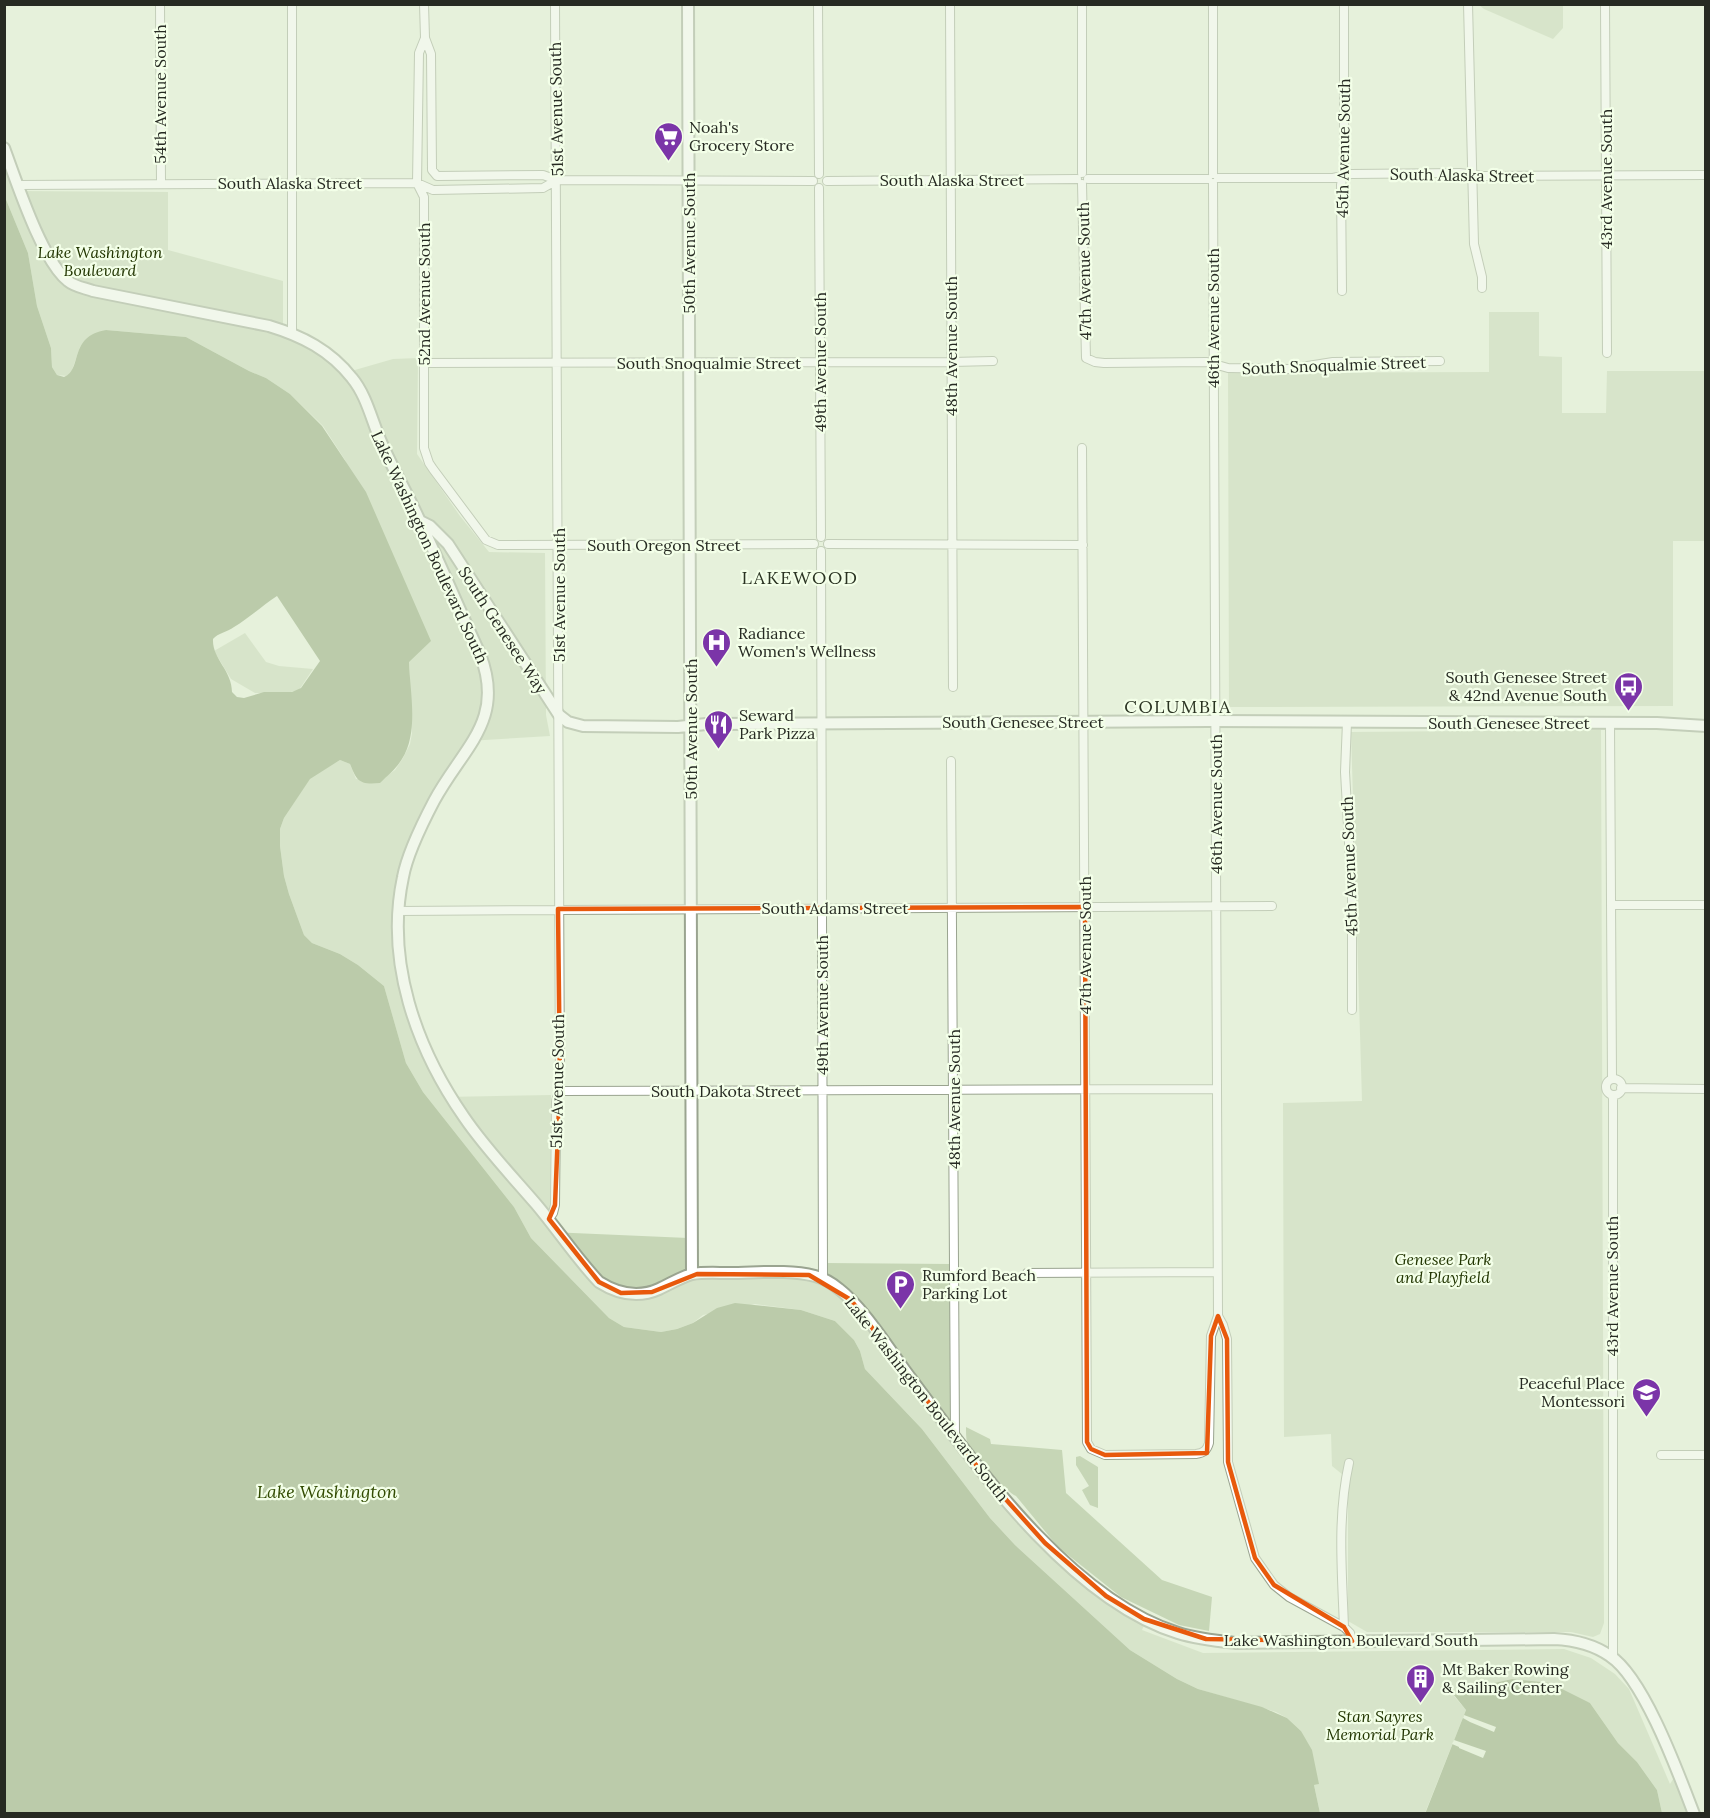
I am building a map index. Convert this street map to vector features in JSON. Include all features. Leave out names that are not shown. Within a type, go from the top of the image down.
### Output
[{"type":"main road","name":"50th Avenue South","points":[[688,4],[692,1274]]},
{"type":"main road","name":"Lake Washington Boulevard South","points":[[4,148],[41,241],[62,275],[69,282],[93,291],[269,326],[292,333],[327,353],[354,380],[365,400],[381,442],[420,521],[480,654],[487,671],[489,699],[484,723],[434,800],[422,824],[403,875],[398,910],[398,945],[404,990],[432,1064],[465,1118],[595,1277],[615,1291],[634,1294],[652,1292],[692,1274],[791,1273],[823,1279],[838,1288],[851,1300],[991,1483],[1045,1543],[1106,1596],[1144,1619],[1177,1633],[1236,1643],[1563,1640],[1590,1644],[1613,1657],[1629,1675],[1644,1698],[1694,1814]]},
{"type":"main road","name":"South Genesee Way","points":[[420,521],[430,526],[448,544],[559,715]]},
{"type":"main road","name":"South Genesee Street","points":[[559,715],[568,723],[591,727],[1216,721],[1610,723],[1706,726]]},
{"type":"street","name":"54th Avenue South","points":[[160,4],[161,184]]},
{"type":"street","points":[[292,4],[292,333]]},
{"type":"street","name":"52nd Avenue South","points":[[424,4],[425,38],[431,54],[432,170]]},
{"type":"street","name":"51st Avenue South","points":[[549,1219],[555,1205],[556,1102],[559,1091],[555,4]]},
{"type":"street","points":[[818,4],[819,174]]},
{"type":"street","name":"48th Avenue South","points":[[950,4],[953,687]]},
{"type":"street","name":"47th Avenue South","points":[[1082,4],[1082,179],[1086,358]]},
{"type":"street","name":"46th Avenue South","points":[[1209,1443],[1211,1336],[1218,1316],[1213,4]]},
{"type":"street","name":"45th Avenue South","points":[[1342,291],[1344,4]]},
{"type":"street","points":[[1468,4],[1474,244],[1482,277],[1482,288]]},
{"type":"street","name":"43rd Avenue South","points":[[1605,4],[1607,353]]},
{"type":"street","name":"52nd Avenue South","points":[[425,38],[419,53],[417,183],[424,197],[424,438],[426,456],[433,469],[482,535]]},
{"type":"street","name":"South Alaska Street","points":[[432,170],[437,176],[543,175],[557,180],[813,181]]},
{"type":"street","name":"South Alaska Street","points":[[826,181],[1213,178],[1460,173],[1472,175],[1706,175]]},
{"type":"street","points":[[819,174],[825,176],[826,181],[824,186],[819,188],[814,185],[813,181],[819,174]]},
{"type":"street","name":"South Alaska Street","points":[[18,185],[417,183],[433,190],[543,188],[557,180]]},
{"type":"street","name":"49th Avenue South","points":[[819,188],[821,537]]},
{"type":"street","name":"South Snoqualmie Street","points":[[1086,358],[1104,363],[1213,362],[1228,368],[1289,369],[1333,362],[1440,361]]},
{"type":"street","name":"South Snoqualmie Street","points":[[424,363],[690,364],[993,361]]},
{"type":"street","name":"47th Avenue South","points":[[1082,447],[1088,1442],[1091,1449],[1105,1455],[1196,1454],[1206,1450],[1209,1443]]},
{"type":"street","name":"South Oregon Street","points":[[482,535],[491,543],[498,545],[814,544]]},
{"type":"street","points":[[821,537],[826,539],[828,544],[826,549],[821,551],[817,550],[814,544],[816,539],[821,537]]},
{"type":"street","points":[[828,544],[1083,545]]},
{"type":"street","name":"49th Avenue South","points":[[821,551],[823,1279]]},
{"type":"street","name":"45th Avenue South","points":[[1347,722],[1345,772],[1353,896],[1352,1010]]},
{"type":"street","points":[[1610,723],[1612,1079]]},
{"type":"street","name":"48th Avenue South","points":[[951,761],[955,1438]]},
{"type":"street","points":[[1612,905],[1706,905]]},
{"type":"street","name":"South Adams Street","points":[[398,910],[1272,906]]},
{"type":"street","points":[[1612,1079],[1618,1081],[1621,1088],[1619,1093],[1613,1095],[1606,1090],[1608,1081],[1612,1079]]},
{"type":"street","points":[[1621,1088],[1706,1089]]},
{"type":"street","name":"South Dakota Street","points":[[559,1091],[1216,1089]]},
{"type":"street","name":"43rd Avenue South","points":[[1613,1095],[1613,1657]]},
{"type":"street","points":[[1028,1273],[1217,1272]]},
{"type":"street","name":"46th Avenue South","points":[[1218,1316],[1227,1339],[1228,1462],[1255,1558],[1274,1585],[1289,1597],[1344,1627],[1350,1633],[1353,1641]]},
{"type":"street","points":[[1661,1455],[1706,1455]]},
{"type":"street","points":[[1344,1627],[1341,1514],[1343,1489],[1349,1463]]},
{"type":"highlighted area","points":[[1085,907],[1087,1442],[1091,1449],[1105,1455],[1207,1453],[1211,1336],[1218,1316],[1227,1339],[1228,1462],[1255,1558],[1274,1585],[1344,1627],[1352,1641],[1206,1639],[1144,1619],[1106,1596],[1045,1543],[983,1474],[851,1300],[809,1275],[697,1274],[652,1292],[621,1293],[599,1282],[549,1219],[555,1205],[560,1083],[558,909]]},
{"type":"green space","points":[[1479,5],[1563,5],[1563,28],[1553,39]]},
{"type":"green space","name":"Lake Washington Boulevard","points":[[4,159],[17,191],[168,192],[168,250],[283,281],[283,335],[326,359],[341,374],[393,359],[418,358],[417,454],[460,516],[489,552],[545,553],[546,715],[550,736],[468,741],[400,871],[394,901],[393,930],[401,988],[409,1016],[445,1097],[551,1095],[550,1232],[688,1238],[698,1277],[778,1276],[824,1286],[825,1263],[951,1264],[954,1444],[1056,1559],[1145,1623],[1142,1630],[1203,1653],[1564,1649],[1591,1658],[1615,1674],[1629,1689],[1670,1784],[1677,1773],[1694,1813],[1662,1813],[1657,1790],[1637,1762],[1618,1743],[1590,1703],[1512,1679],[1454,1696],[1466,1710],[1425,1813],[1320,1813],[1314,1785],[1318,1784],[1301,1731],[1287,1718],[1276,1712],[1198,1689],[1130,1650],[1015,1545],[990,1518],[922,1429],[865,1369],[854,1340],[835,1321],[801,1310],[755,1304],[703,1315],[693,1323],[661,1332],[624,1327],[609,1318],[531,1238],[514,1207],[423,1092],[406,1063],[384,986],[340,954],[312,943],[304,935],[289,894],[284,876],[280,829],[284,818],[310,778],[340,760],[350,764],[356,779],[388,775],[395,770],[403,758],[410,744],[412,733],[409,662],[345,460],[323,426],[290,394],[266,378],[186,337],[106,330],[80,347],[71,373],[67,376],[57,375],[52,367],[51,348],[37,306],[28,253],[5,197]]},
{"type":"green space","points":[[1489,312],[1539,312],[1539,356],[1562,357],[1562,413],[1606,413],[1607,371],[1705,371],[1705,541],[1673,541],[1673,706],[1229,707],[1228,373],[1489,372]]},
{"type":"green space","points":[[245,633],[266,662],[279,666],[313,669],[299,690],[287,693],[255,693],[231,679],[214,651]]},
{"type":"green space","name":"Genesee Park and Playfield","points":[[1601,730],[1604,1623],[1600,1634],[1593,1637],[1571,1632],[1367,1632],[1348,1621],[1348,1479],[1332,1466],[1331,1434],[1284,1437],[1283,1103],[1362,1101],[1351,732]]},
{"type":"green space","points":[[966,1427],[990,1439],[991,1444],[1062,1450],[1066,1493],[1162,1580],[1212,1597],[1209,1631],[1179,1625],[1121,1597],[1058,1547],[1016,1496],[975,1454],[967,1442]]},
{"type":"green space","points":[[1080,1456],[1098,1467],[1098,1508],[1090,1505],[1082,1490],[1089,1486],[1076,1465],[1076,1457]]},
{"type":"water","name":"Lake Washington","points":[[5,197],[28,253],[37,306],[51,348],[52,367],[57,375],[64,377],[70,373],[81,346],[94,333],[106,330],[186,337],[266,378],[290,394],[322,426],[366,492],[431,641],[409,662],[412,725],[402,759],[380,783],[360,781],[350,764],[340,760],[310,779],[284,818],[280,829],[284,876],[304,935],[312,943],[340,954],[358,965],[384,986],[406,1063],[423,1092],[514,1207],[531,1238],[609,1318],[624,1327],[661,1332],[677,1329],[693,1323],[717,1308],[735,1303],[801,1310],[835,1321],[854,1340],[865,1369],[922,1429],[990,1518],[1015,1545],[1130,1650],[1198,1689],[1262,1707],[1287,1718],[1301,1731],[1312,1750],[1319,1784],[1314,1785],[1320,1813],[5,1813]],"holes":[[[277,596],[320,661],[301,688],[292,692],[264,692],[244,698],[237,697],[232,692],[229,677],[216,653],[213,639]]]},
{"type":"water","points":[[1512,1679],[1550,1683],[1590,1703],[1618,1743],[1637,1762],[1657,1790],[1662,1813],[1425,1814],[1466,1710],[1454,1695]]},
{"type":"pier","points":[[1464,1715],[1496,1727],[1494,1732],[1470,1722],[1463,1718]]},
{"type":"pier","points":[[1454,1740],[1486,1751],[1483,1758],[1452,1744]]},
{"type":"place","name":"Noah's Grocery Store","points":[[668,162]]},
{"type":"place","name":"Radiance Women's Wellness","points":[[717,668]]},
{"type":"place","name":"South Genesee Street & 42nd Avenue South","points":[[1628,712]]},
{"type":"place","name":"Seward Park Pizza","points":[[718,750]]},
{"type":"place","name":"Rumford Beach Parking Lot","points":[[901,1310]]},
{"type":"place","name":"Peaceful Place Montessori","points":[[1646,1418]]},
{"type":"place","name":"Mt Baker Rowing & Sailing Center","points":[[1421,1704]]},
{"type":"district","name":"LAKEWOOD","points":[[800,577]]},
{"type":"district","name":"COLUMBIA","points":[[1178,706]]},
{"type":"park label","name":"Stan Sayres Memorial Park","points":[[1380,1725]]}]
